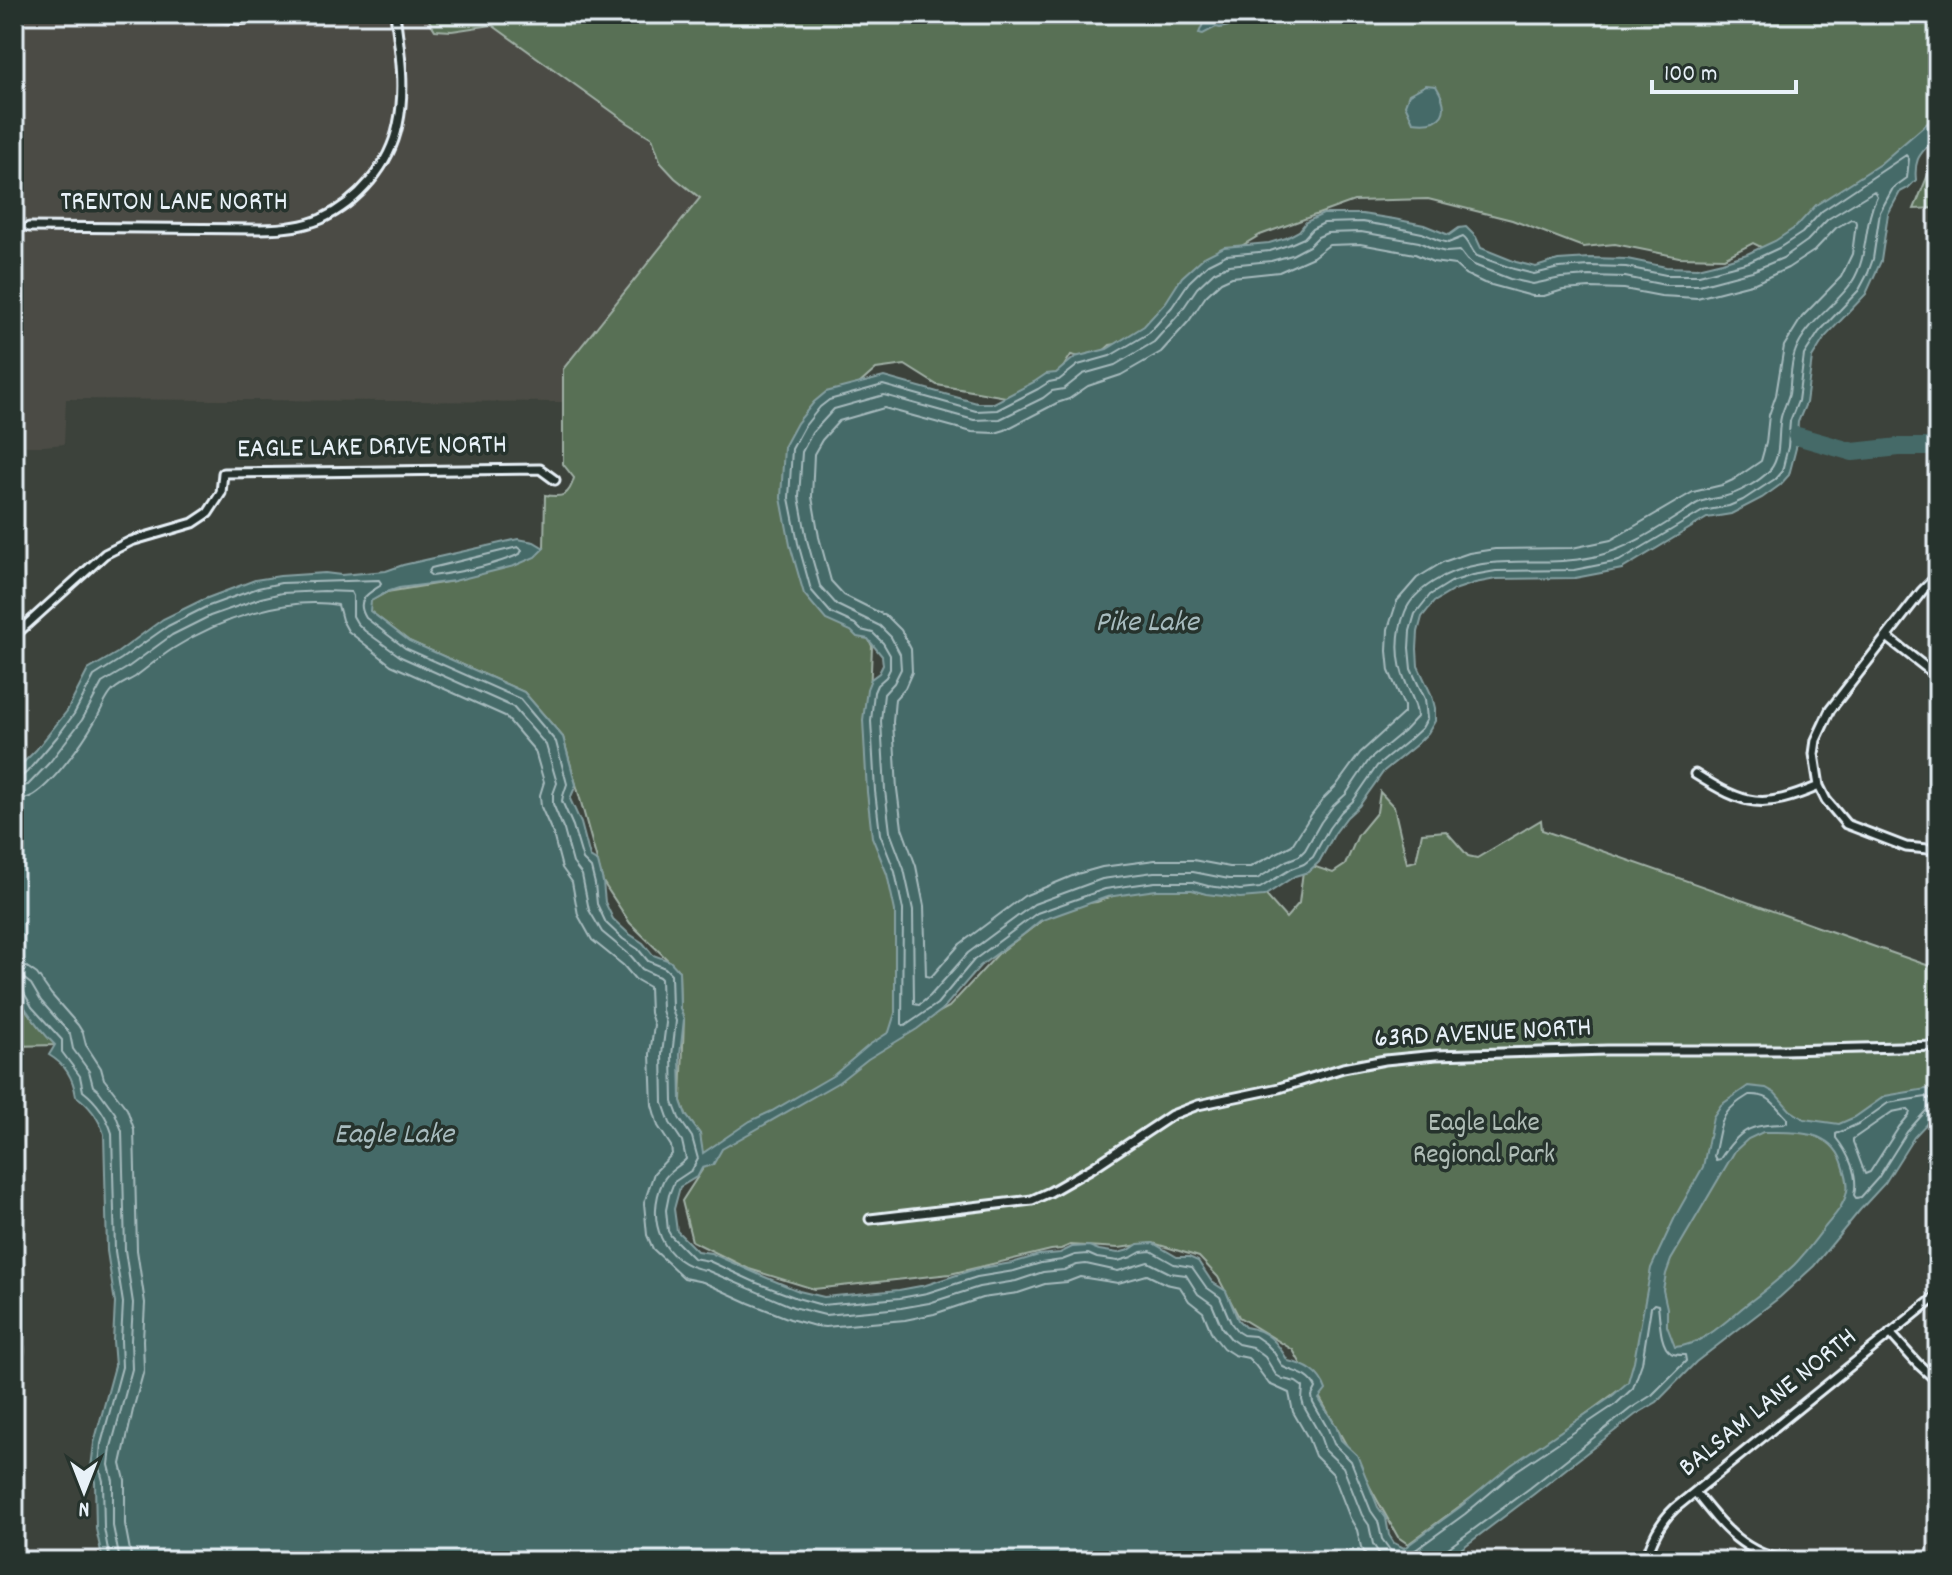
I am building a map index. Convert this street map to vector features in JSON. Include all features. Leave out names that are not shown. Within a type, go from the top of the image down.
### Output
[{"type":"street","points":[[207,14],[241,18],[271,14]]},
{"type":"street","name":"TRENTON LANE NORTH","points":[[29,227],[282,229],[322,218],[345,204],[365,186],[380,168],[398,127],[402,72],[395,14]]},
{"type":"street","name":"EAGLE LAKE DRIVE NORTH","points":[[14,636],[105,554],[131,541],[193,523],[208,513],[221,493],[223,473],[540,469],[555,480]]},
{"type":"street","points":[[1938,575],[1922,591],[1830,710],[1816,740],[1814,754],[1819,786],[1826,800],[1846,824],[1906,847],[1938,848]]},
{"type":"street","points":[[1887,637],[1938,677]]},
{"type":"street","points":[[1695,774],[1725,792],[1755,802],[1779,801],[1819,786]]},
{"type":"street","name":"63RD AVENUE NORTH","points":[[870,1219],[1032,1200],[1092,1168],[1172,1115],[1198,1105],[1279,1088],[1343,1068],[1385,1060],[1436,1055],[1564,1051],[1938,1046]]},
{"type":"street","name":"BALSAM LANE NORTH","points":[[1645,1561],[1655,1532],[1664,1519],[1938,1295]]},
{"type":"street","points":[[14,1320],[20,1352],[14,1366]]},
{"type":"street","points":[[1890,1333],[1938,1382]]},
{"type":"street","points":[[1695,1492],[1731,1534],[1746,1546],[1763,1555],[1789,1561]]},
{"type":"shaded area","points":[[14,14],[846,14],[564,369],[564,402],[66,399],[64,444],[44,446],[14,446]]},
{"type":"green space","name":"Eagle Lake Regional Park","points":[[425,14],[840,14],[841,20],[846,14],[1938,14],[1938,122],[1775,254],[1753,243],[1724,258],[1679,257],[1615,244],[1583,247],[1512,220],[1428,199],[1354,201],[1260,235],[1233,251],[1143,340],[1110,345],[1093,360],[1071,355],[1052,385],[1023,400],[937,385],[905,365],[876,369],[831,409],[865,631],[872,646],[869,719],[932,1016],[949,1007],[998,954],[1061,906],[1097,902],[1159,878],[1248,875],[1286,918],[1299,903],[1303,871],[1313,866],[1333,873],[1345,865],[1358,835],[1377,812],[1380,792],[1394,807],[1407,863],[1416,861],[1422,833],[1446,831],[1468,856],[1477,858],[1541,820],[1542,830],[1938,969],[1938,1101],[1784,1279],[1676,1366],[1619,1390],[1408,1544],[1398,1537],[1293,1350],[1239,1317],[1218,1277],[1199,1257],[1153,1243],[1119,1248],[1070,1245],[950,1274],[814,1289],[749,1269],[692,1241],[682,1201],[702,1170],[700,1134],[686,1115],[681,1101],[684,1019],[680,1009],[679,971],[630,923],[603,882],[563,737],[524,692],[409,641],[370,611],[370,601],[387,592],[454,581],[544,548],[545,495],[564,494],[570,489],[574,478],[563,464],[563,369],[700,198],[661,163],[652,138],[492,25],[452,31],[435,30]]},
{"type":"green space","points":[[1938,158],[1938,208],[1914,209],[1932,165]]},
{"type":"green space","points":[[14,989],[32,1019],[56,1045],[14,1046]]},
{"type":"water","points":[[1207,14],[1234,14],[1238,24],[1199,33]]},
{"type":"water","points":[[1426,85],[1436,86],[1444,110],[1432,122],[1413,122],[1405,105],[1409,94]]},
{"type":"water","name":"Eagle Lake","points":[[1938,111],[1937,131],[1919,157],[1916,180],[1900,192],[1888,214],[1881,261],[1866,294],[1825,337],[1812,358],[1806,403],[1798,422],[1796,448],[1789,475],[1780,485],[1731,514],[1707,518],[1622,569],[1575,578],[1496,579],[1454,590],[1434,602],[1422,617],[1417,649],[1418,666],[1435,708],[1435,721],[1416,745],[1384,771],[1335,833],[1319,862],[1308,872],[1295,876],[1264,896],[1240,898],[1192,890],[1156,890],[1107,897],[1040,921],[980,966],[942,1010],[917,1029],[868,1059],[839,1082],[722,1149],[713,1165],[702,1168],[698,1176],[680,1187],[674,1209],[677,1231],[697,1251],[711,1253],[799,1291],[824,1297],[926,1285],[975,1269],[1060,1253],[1072,1247],[1089,1246],[1118,1253],[1138,1244],[1153,1243],[1177,1257],[1198,1261],[1212,1282],[1226,1291],[1238,1320],[1245,1327],[1266,1334],[1288,1361],[1306,1367],[1320,1378],[1326,1390],[1319,1399],[1341,1440],[1357,1455],[1378,1507],[1386,1518],[1389,1535],[1394,1543],[1404,1548],[1511,1465],[1628,1382],[1651,1268],[1703,1167],[1713,1117],[1721,1105],[1748,1086],[1766,1088],[1804,1119],[1839,1124],[1885,1096],[1926,1089],[1938,1091],[1938,1104],[1932,1118],[1914,1137],[1885,1183],[1814,1266],[1780,1297],[1696,1362],[1657,1402],[1635,1415],[1445,1561],[103,1561],[96,1529],[95,1482],[91,1468],[94,1443],[115,1366],[115,1303],[107,1251],[104,1134],[93,1113],[76,1096],[68,1072],[49,1055],[55,1045],[32,1018],[14,989],[14,772],[67,711],[88,670],[163,619],[255,580],[386,571],[518,539],[544,548],[535,557],[514,566],[454,581],[387,592],[371,601],[370,611],[409,641],[524,692],[563,737],[576,785],[570,799],[581,823],[590,857],[598,862],[605,902],[613,919],[653,955],[670,961],[679,971],[680,1009],[684,1019],[680,1055],[681,1101],[686,1115],[700,1134],[703,1153],[750,1121],[834,1075],[889,1032],[895,1013],[895,911],[887,874],[872,837],[863,720],[867,689],[883,665],[882,656],[868,639],[857,637],[826,620],[804,594],[781,498],[784,447],[797,423],[814,402],[826,392],[884,377],[977,403],[994,403],[1046,374],[1056,373],[1075,357],[1107,349],[1144,326],[1166,302],[1182,277],[1204,257],[1224,247],[1269,243],[1286,238],[1299,231],[1306,222],[1323,214],[1362,214],[1394,219],[1424,225],[1449,235],[1466,227],[1481,248],[1536,267],[1558,260],[1589,258],[1627,259],[1666,267],[1697,268],[1722,262],[1775,241],[1796,227],[1816,205],[1880,164]],"holes":[[[1763,1132],[1808,1134],[1829,1143],[1842,1162],[1847,1180],[1844,1201],[1806,1252],[1783,1275],[1714,1331],[1695,1342],[1675,1347],[1667,1326],[1663,1290],[1671,1260],[1735,1151],[1748,1139]]]},
{"type":"waterway","points":[[1797,436],[1853,452],[1938,447]]},
{"type":"water label","name":"Pike Lake","points":[[1147,624]]}]
